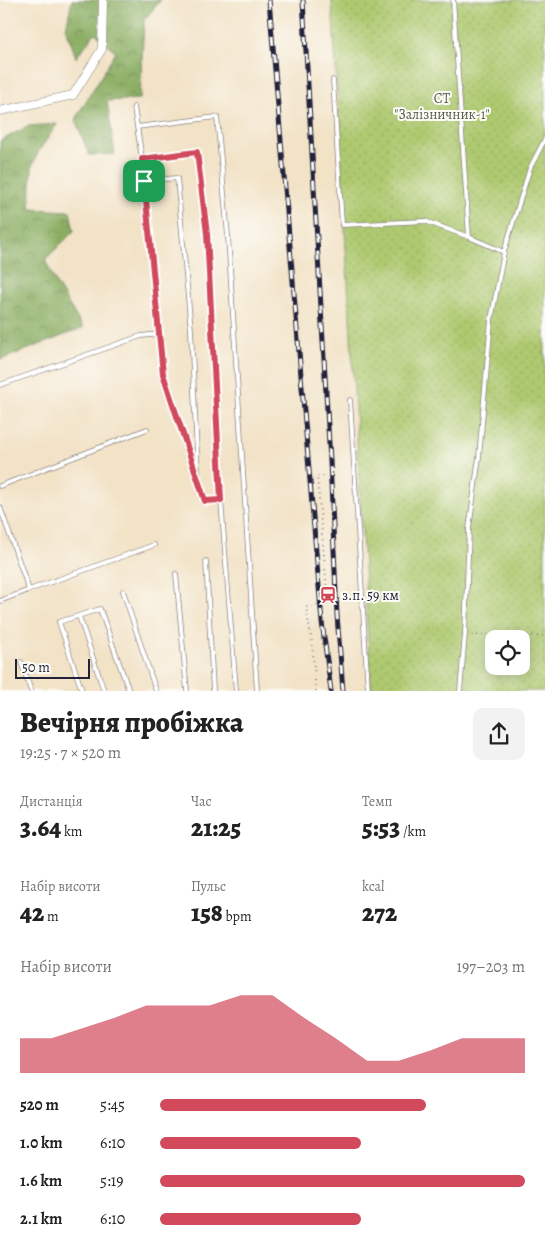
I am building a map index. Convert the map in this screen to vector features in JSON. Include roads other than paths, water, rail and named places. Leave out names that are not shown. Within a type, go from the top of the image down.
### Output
[{"type":"street","points":[[0,111],[73,94],[102,49],[102,0]]},
{"type":"lane","points":[[453,0],[469,237]]},
{"type":"lane","points":[[333,80],[342,225],[425,221],[504,252]]},
{"type":"lane","points":[[134,107],[142,159],[163,374],[205,501],[221,500]]},
{"type":"lane","points":[[137,127],[217,117],[228,236],[257,691]]},
{"type":"lane","points":[[460,691],[465,634],[469,529],[479,458],[491,320],[504,252],[530,168],[545,139]]},
{"type":"lane","points":[[142,159],[197,152],[207,234],[221,500],[236,691]]},
{"type":"lane","points":[[144,181],[177,178],[191,330],[198,480]]},
{"type":"lane","points":[[0,385],[141,336],[159,334]]},
{"type":"lane","points":[[350,400],[368,691]]},
{"type":"lane","points":[[0,486],[147,429]]},
{"type":"lane","points":[[0,506],[29,590]]},
{"type":"lane","points":[[0,601],[154,545]]},
{"type":"lane","points":[[206,560],[213,691]]},
{"type":"lane","points":[[176,574],[187,691]]},
{"type":"lane","points":[[123,591],[156,691]]},
{"type":"lane","points":[[82,691],[59,622],[100,609],[129,691]]},
{"type":"lane","points":[[79,616],[104,691]]},
{"type":"lane","points":[[20,662],[31,691]]},
{"type":"railway","points":[[269,0],[322,622],[331,691]]},
{"type":"railway","points":[[303,0],[330,461],[337,615],[343,691]]},
{"type":"place","name":"з.п. 59 км","points":[[328,595]]},
{"type":"park label","name":"СТ \"Залізничник-1\"","points":[[442,106]]}]
